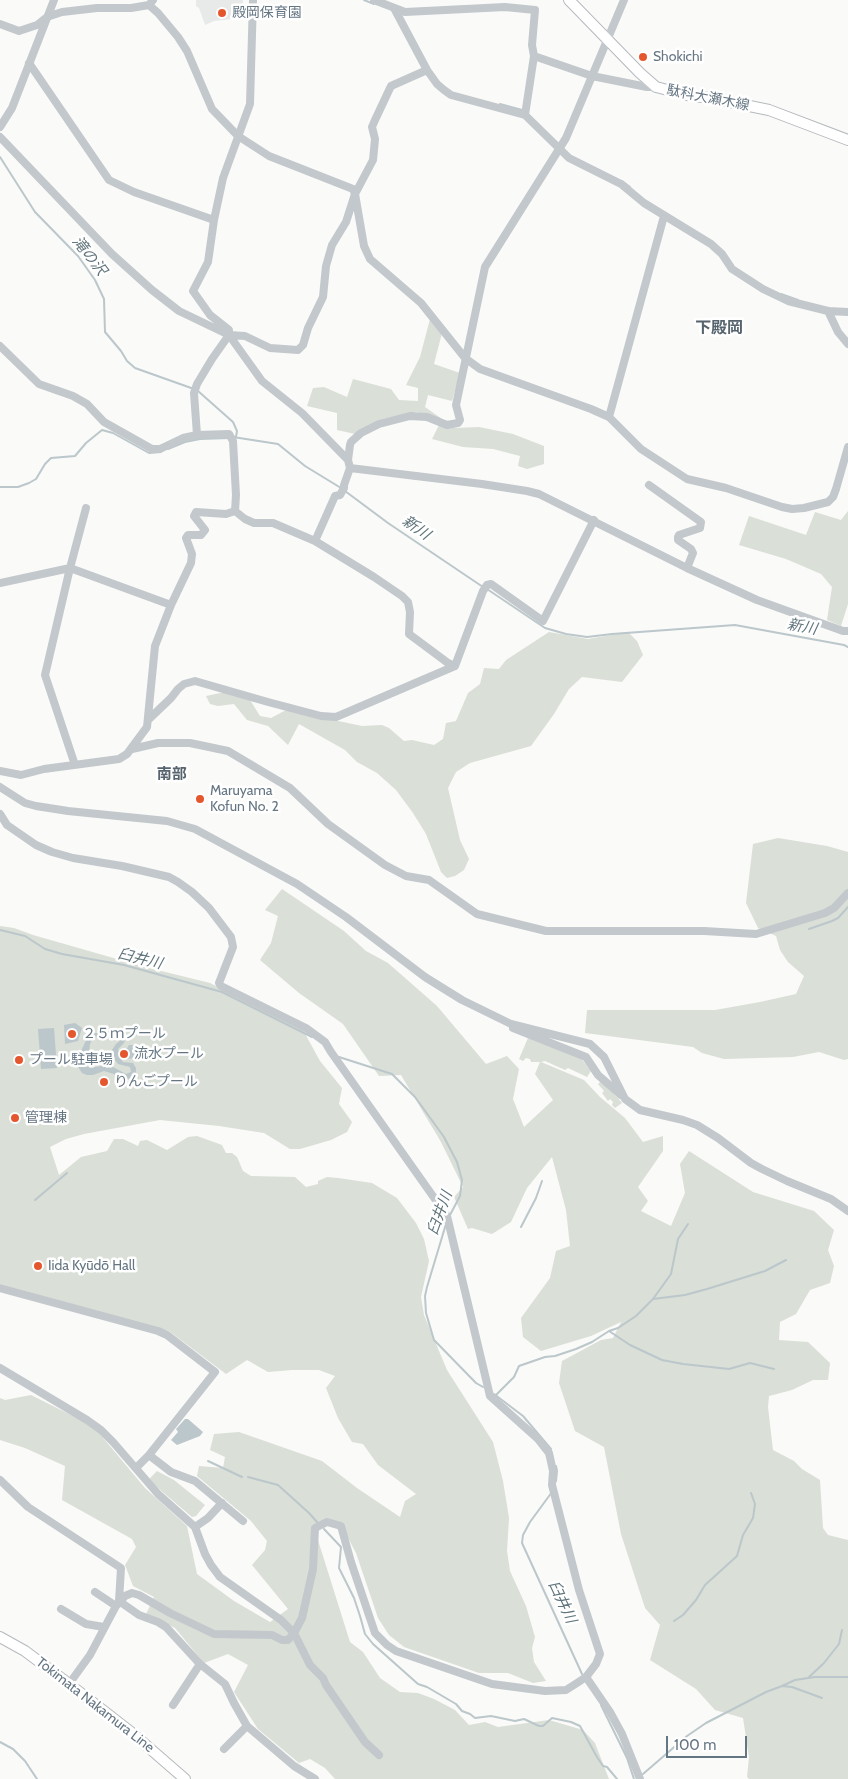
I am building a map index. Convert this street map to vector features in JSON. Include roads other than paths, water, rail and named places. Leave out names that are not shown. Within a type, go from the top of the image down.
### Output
[{"type":"main road","name":"駄科大瀬木線","points":[[569,0],[656,87],[687,95],[769,110],[848,140]]},
{"type":"main road","name":"Tokimata Nakamura Line","points":[[0,1637],[25,1651],[69,1684],[132,1733],[185,1779]]},
{"type":"street","points":[[0,127],[12,108],[54,0]]},
{"type":"street","points":[[253,0],[250,104],[223,178],[208,262],[193,291],[210,315],[229,330],[229,334],[262,381],[302,413],[349,464],[538,494],[594,520],[687,568],[757,600],[843,631],[848,631]]},
{"type":"street","points":[[374,0],[405,12],[505,6],[535,10],[532,45],[534,56],[525,112]]},
{"type":"street","points":[[315,540],[335,496],[343,490],[349,464],[351,442],[361,433],[379,424],[410,416],[427,417],[447,425],[458,423],[460,420],[456,405],[485,267],[566,138],[624,0]]},
{"type":"street","points":[[0,24],[19,31],[37,25],[47,17],[62,12],[79,9],[121,9],[151,2],[188,51],[212,109],[238,136],[269,156],[353,189],[364,246],[370,259],[421,303],[465,358],[480,370],[591,408],[609,417],[641,449],[687,479],[726,488],[792,509],[828,502],[833,497],[848,448]]},
{"type":"street","points":[[394,8],[427,70],[437,84],[451,95],[525,112],[569,158],[621,184],[644,203],[711,244],[722,254],[732,269],[751,282],[788,301],[828,311],[848,312]]},
{"type":"street","points":[[534,56],[592,76],[647,87],[656,87]]},
{"type":"street","points":[[30,64],[110,180],[134,192],[214,220]]},
{"type":"street","points":[[0,137],[93,235],[152,290],[179,311],[229,334],[245,336],[270,348],[298,350],[303,345],[308,328],[323,297],[326,266],[332,245],[346,222],[355,194],[373,160],[375,139],[372,127],[391,86],[427,70]]},
{"type":"street","points":[[609,417],[664,216]]},
{"type":"street","points":[[828,311],[838,332],[848,344]]},
{"type":"street","points":[[197,435],[195,389],[229,334]]},
{"type":"street","points":[[0,346],[38,384],[73,396],[87,404],[104,422],[152,449],[160,449],[183,438],[197,435],[230,437],[236,495],[235,511]]},
{"type":"street","points":[[649,485],[701,522],[700,528],[678,537],[678,540],[691,549],[693,553],[687,568]]},
{"type":"street","points":[[75,764],[45,675],[86,508]]},
{"type":"street","points":[[235,511],[254,523],[273,523],[315,540],[402,596],[408,602],[410,612],[409,634],[448,663],[455,666]]},
{"type":"street","points":[[0,771],[21,775],[33,771],[75,764],[119,759],[132,749],[147,728],[155,646],[190,563],[192,554],[186,538],[188,535],[201,535],[205,530],[194,516],[196,512],[226,514],[235,511]]},
{"type":"street","points":[[148,720],[184,684],[195,681],[321,716],[336,718],[455,666],[485,588],[492,584],[544,621],[594,520]]},
{"type":"street","points":[[0,583],[70,568],[171,606]]},
{"type":"street","points":[[132,749],[158,743],[190,743],[228,751],[290,788],[328,824],[385,866],[406,876],[429,880],[477,914],[546,931],[704,931],[756,934],[825,913],[834,908],[848,893]]},
{"type":"street","points":[[0,786],[25,803],[36,806],[167,821],[195,830],[297,884],[346,917],[425,977],[462,1000],[511,1024],[590,1044],[604,1057],[625,1099]]},
{"type":"street","points":[[0,814],[7,825],[36,845],[52,852],[72,858],[122,866],[178,882],[209,908],[233,942],[233,947],[219,983],[221,986],[306,1028],[326,1042],[342,1069],[447,1216],[490,1396],[538,1440],[549,1454],[553,1471],[552,1485],[579,1590],[600,1648],[596,1664],[586,1677],[566,1690],[545,1692],[492,1684],[396,1651],[387,1645],[376,1633],[351,1562],[341,1526],[327,1522],[316,1528],[313,1569],[302,1618],[288,1640],[282,1640],[272,1635],[214,1634],[170,1613],[139,1594],[132,1593],[125,1596],[117,1604],[90,1655],[69,1684]]},
{"type":"street","points":[[511,1024],[514,1029],[586,1057],[598,1075],[640,1110],[697,1125],[751,1163],[787,1181],[831,1199],[848,1211]]},
{"type":"street","points":[[0,1288],[158,1330],[214,1372],[149,1455],[136,1468]]},
{"type":"street","points":[[0,1368],[101,1430],[158,1494],[195,1527],[205,1554],[220,1577],[281,1620],[294,1633],[310,1665],[323,1678],[326,1686],[365,1742],[379,1754]]},
{"type":"street","points":[[149,1455],[171,1472],[195,1481],[244,1520]]},
{"type":"street","points":[[0,1480],[28,1507],[121,1568],[117,1604]]},
{"type":"street","points":[[195,1527],[208,1518],[222,1503]]},
{"type":"street","points":[[95,1592],[166,1627],[200,1664],[225,1684],[247,1726],[294,1766],[315,1779]]},
{"type":"street","points":[[60,1609],[86,1624],[104,1628]]},
{"type":"street","points":[[173,1705],[200,1664]]},
{"type":"street","points":[[586,1677],[610,1712],[622,1734],[640,1779]]},
{"type":"street","points":[[224,1749],[247,1726]]},
{"type":"waterway","points":[[364,0],[374,4]]},
{"type":"waterway","points":[[500,104],[522,110]]},
{"type":"waterway","name":"滝の沢","points":[[0,157],[35,212],[78,256],[95,280],[104,299],[105,332],[127,361],[135,368],[194,389]]},
{"type":"waterway","points":[[622,181],[630,187]]},
{"type":"waterway","points":[[781,294],[798,300]]},
{"type":"waterway","name":"滝の沢","points":[[198,391],[233,422],[237,431],[236,437]]},
{"type":"waterway","name":"新川","points":[[0,487],[18,487],[29,483],[36,479],[51,458],[75,456],[86,443],[102,430],[113,433],[149,453],[161,452]]},
{"type":"waterway","name":"新川","points":[[233,437],[278,444],[305,466],[341,488]]},
{"type":"waterway","name":"新川","points":[[168,449],[185,442],[200,439],[229,438]]},
{"type":"waterway","name":"新川","points":[[345,491],[388,523],[483,587]]},
{"type":"waterway","name":"新川","points":[[487,589],[545,628],[566,634],[587,637],[735,625],[848,647]]},
{"type":"waterway","points":[[809,929],[838,918],[848,907]]},
{"type":"waterway","name":"臼井川","points":[[0,930],[25,936],[45,949],[62,954],[124,965],[222,992],[312,1037]]},
{"type":"waterway","name":"臼井川","points":[[339,1057],[392,1074],[415,1097],[444,1137],[457,1162],[462,1180],[460,1196],[450,1215]]},
{"type":"waterway","points":[[35,1200],[67,1173]]},
{"type":"waterway","points":[[521,1227],[536,1198],[542,1181]]},
{"type":"waterway","name":"臼井川","points":[[446,1224],[427,1287],[425,1296],[426,1313],[434,1340],[476,1383],[483,1387]]},
{"type":"waterway","points":[[496,1395],[514,1377],[519,1366],[576,1349],[618,1328],[636,1316],[653,1299],[671,1274],[678,1239],[688,1224]]},
{"type":"waterway","points":[[653,1299],[685,1295],[707,1289],[765,1271],[786,1260]]},
{"type":"waterway","points":[[609,1331],[630,1345],[662,1360],[729,1369],[750,1363],[774,1369]]},
{"type":"waterway","name":"臼井川","points":[[494,1394],[523,1416],[551,1449]]},
{"type":"waterway","points":[[208,1461],[242,1477]]},
{"type":"waterway","name":"臼井川","points":[[556,1466],[556,1481]]},
{"type":"waterway","points":[[248,1477],[278,1485],[317,1522]]},
{"type":"waterway","name":"臼井川","points":[[552,1492],[530,1522],[523,1535],[522,1543],[582,1674]]},
{"type":"waterway","points":[[674,1621],[683,1615],[696,1600],[705,1585],[737,1556],[743,1535],[753,1518],[755,1504],[751,1493]]},
{"type":"waterway","points":[[324,1529],[341,1547],[339,1568],[354,1598],[365,1634],[373,1644],[418,1684],[427,1687],[456,1704],[462,1711],[475,1718],[491,1716],[515,1721],[524,1719],[539,1726],[543,1726],[552,1718],[580,1726],[603,1766],[607,1767],[617,1779]]},
{"type":"waterway","points":[[808,1678],[824,1663],[839,1644],[842,1630]]},
{"type":"waterway","points":[[782,1686],[795,1680],[815,1677],[848,1677]]},
{"type":"waterway","points":[[643,1774],[687,1736],[706,1723],[766,1692],[782,1686],[792,1687],[822,1698]]},
{"type":"waterway","name":"臼井川","points":[[601,1705],[627,1758],[634,1779]]},
{"type":"waterway","points":[[0,1742],[13,1749],[25,1761],[37,1779]]},
{"type":"place","name":"殿岡保育園","points":[[222,13]]},
{"type":"place","name":"Shokichi","points":[[643,57]]},
{"type":"place","name":"Maruyama Kofun No. 2","points":[[200,799]]},
{"type":"place","name":"２５ｍプール","points":[[72,1034]]},
{"type":"place","name":"流水プール","points":[[124,1054]]},
{"type":"place","name":"プール駐車場","points":[[19,1060]]},
{"type":"place","name":"りんごプール","points":[[104,1082]]},
{"type":"place","name":"管理棟","points":[[15,1118]]},
{"type":"place","name":"Iida Kyūdō Hall","points":[[38,1266]]},
{"type":"district","name":"下殿岡","points":[[719,328]]},
{"type":"district","name":"南部","points":[[172,775]]}]
